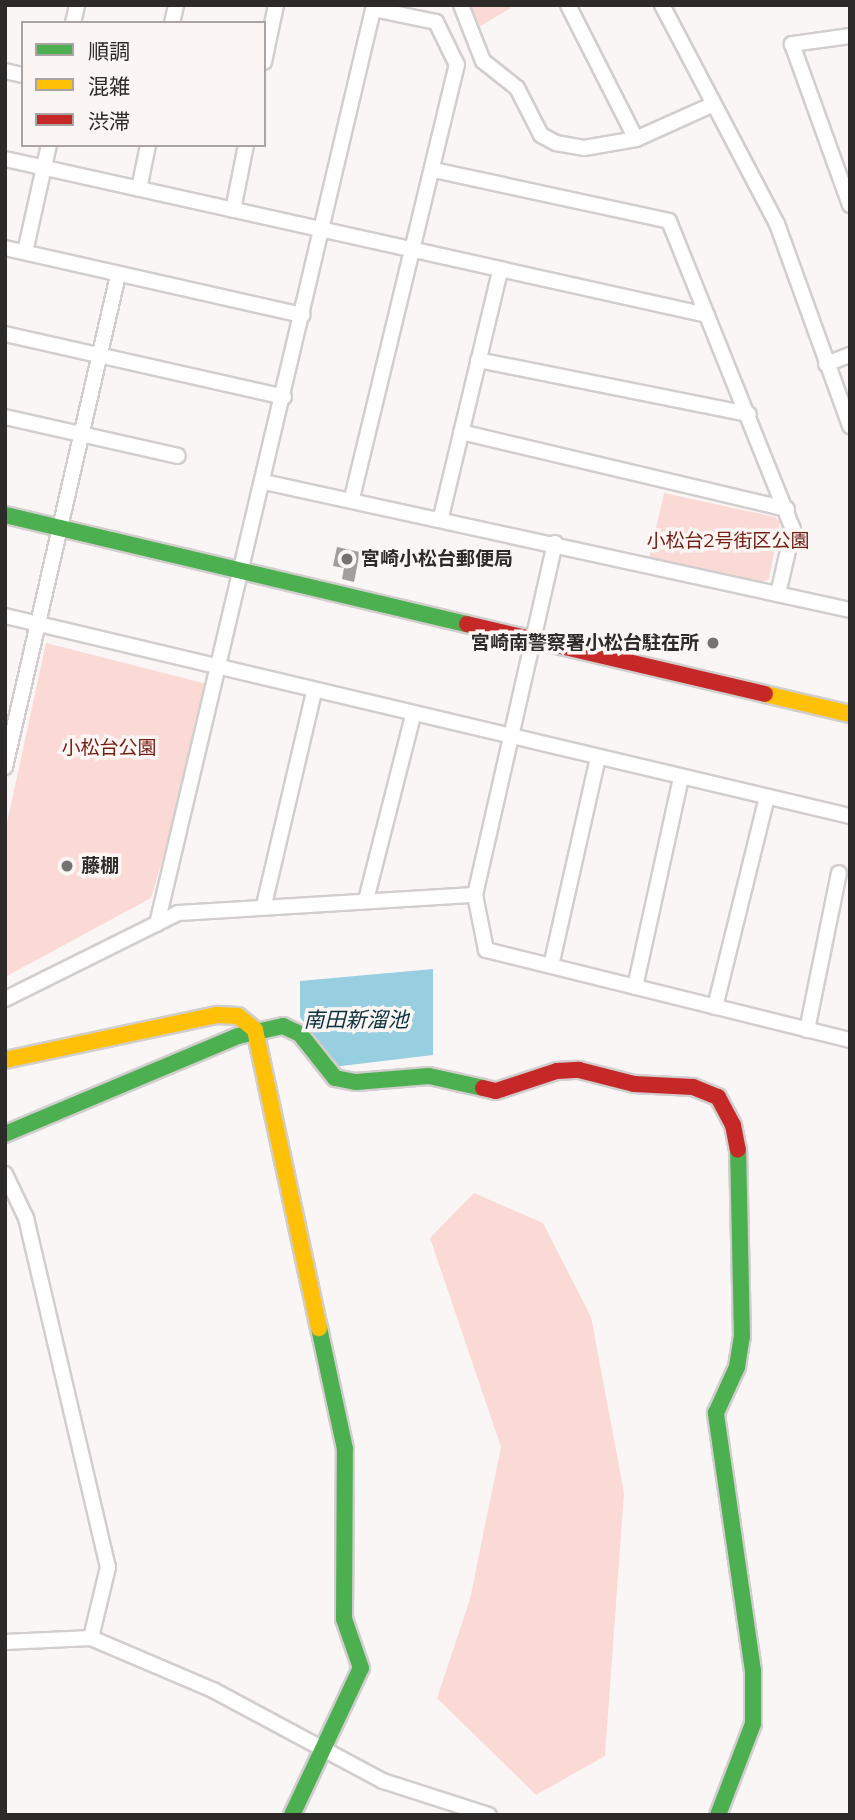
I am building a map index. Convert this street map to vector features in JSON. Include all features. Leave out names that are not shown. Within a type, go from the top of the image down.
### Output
[{"type":"street","points":[[266,52],[276,5]]},
{"type":"street","points":[[461,5],[483,61],[517,88],[541,135],[584,148],[635,139],[714,104]]},
{"type":"street","points":[[568,5],[635,139]]},
{"type":"street","points":[[662,5],[777,224],[850,426]]},
{"type":"street","points":[[157,924],[243,572],[374,7],[436,22],[457,65],[434,170],[352,498]]},
{"type":"street","points":[[850,36],[792,44],[850,205]]},
{"type":"street","points":[[25,253],[49,147]]},
{"type":"street","points":[[139,189],[148,147]]},
{"type":"street","points":[[233,210],[246,147]]},
{"type":"street","points":[[5,159],[412,253],[707,315]]},
{"type":"street","points":[[434,170],[669,221],[749,414],[793,529],[778,594]]},
{"type":"street","points":[[5,248],[303,315]]},
{"type":"street","points":[[441,517],[500,271]]},
{"type":"street","points":[[5,767],[12,706],[36,623],[118,275]]},
{"type":"street","points":[[5,334],[98,358],[284,397]]},
{"type":"street","points":[[826,364],[850,355]]},
{"type":"street","points":[[478,360],[749,414]]},
{"type":"street","points":[[5,417],[178,457]]},
{"type":"street","points":[[461,432],[787,509]]},
{"type":"street","points":[[264,482],[441,517],[850,610]]},
{"type":"street","points":[[5,515],[243,572],[535,637],[850,714]]},
{"type":"street","points":[[555,543],[475,895],[486,950],[850,1040]]},
{"type":"street","points":[[5,616],[413,715],[850,816]]},
{"type":"street","points":[[264,905],[314,691]]},
{"type":"street","points":[[366,900],[413,715]]},
{"type":"street","points":[[551,966],[598,758]]},
{"type":"street","points":[[635,987],[681,777]]},
{"type":"street","points":[[715,1007],[767,797]]},
{"type":"street","points":[[807,1030],[839,873]]},
{"type":"street","points":[[5,999],[178,913],[264,905],[475,895]]},
{"type":"street","points":[[5,1060],[216,1015],[238,1016],[255,1030],[345,1449],[344,1619],[361,1668],[320,1747],[292,1815]]},
{"type":"street","points":[[5,1134],[255,1030],[283,1026],[300,1034],[335,1078],[356,1082],[429,1076],[496,1091],[557,1071],[579,1070],[634,1084],[693,1087],[718,1097],[738,1151],[742,1337],[737,1367],[716,1413],[753,1671],[753,1724],[718,1815]]},
{"type":"street","points":[[5,1174],[26,1218],[108,1567],[92,1638]]},
{"type":"street","points":[[5,1642],[92,1638],[213,1690],[383,1781],[489,1815]]},
{"type":"green space","points":[[471,5],[510,5],[511,8],[477,28]]},
{"type":"green space","name":"小松台2号街区公園","points":[[664,493],[775,517],[780,522],[769,579],[760,583],[649,558]]},
{"type":"green space","name":"小松台公園","points":[[46,643],[215,686],[151,898],[5,977],[5,832]]},
{"type":"green space","points":[[474,1193],[543,1223],[591,1317],[624,1493],[605,1756],[536,1795],[437,1698],[470,1599],[501,1447],[430,1238]]},
{"type":"water","name":"南田新溜池","points":[[433,969],[433,1055],[333,1067],[300,1017],[300,981]]},
{"type":"building","name":"宮崎小松台郵便局","points":[[337,547],[360,552],[354,582],[342,579],[344,568],[333,566]]},
{"type":"traffic: fast","points":[[5,515],[467,624]]},
{"type":"traffic: fast","points":[[5,1134],[238,1036],[283,1026],[300,1034],[335,1078],[356,1082],[429,1076],[483,1088]]},
{"type":"traffic: fast","points":[[718,1815],[753,1724],[753,1671],[716,1413],[737,1367],[742,1337],[738,1150]]},
{"type":"traffic: fast","points":[[292,1815],[361,1668],[344,1619],[345,1449],[319,1328]]},
{"type":"traffic: slow","points":[[765,694],[850,714]]},
{"type":"traffic: slow","points":[[5,1060],[217,1015],[238,1016],[255,1030],[319,1328]]},
{"type":"traffic: jam","points":[[467,624],[765,694]]},
{"type":"traffic: jam","points":[[483,1088],[496,1091],[557,1071],[579,1070],[634,1084],[693,1087],[718,1097],[733,1125],[738,1150]]},
{"type":"place","name":"宮崎小松台郵便局","points":[[347,559]]},
{"type":"place","name":"宮崎南警察署小松台駐在所","points":[[713,643]]},
{"type":"place","name":"藤棚","points":[[67,866]]}]
